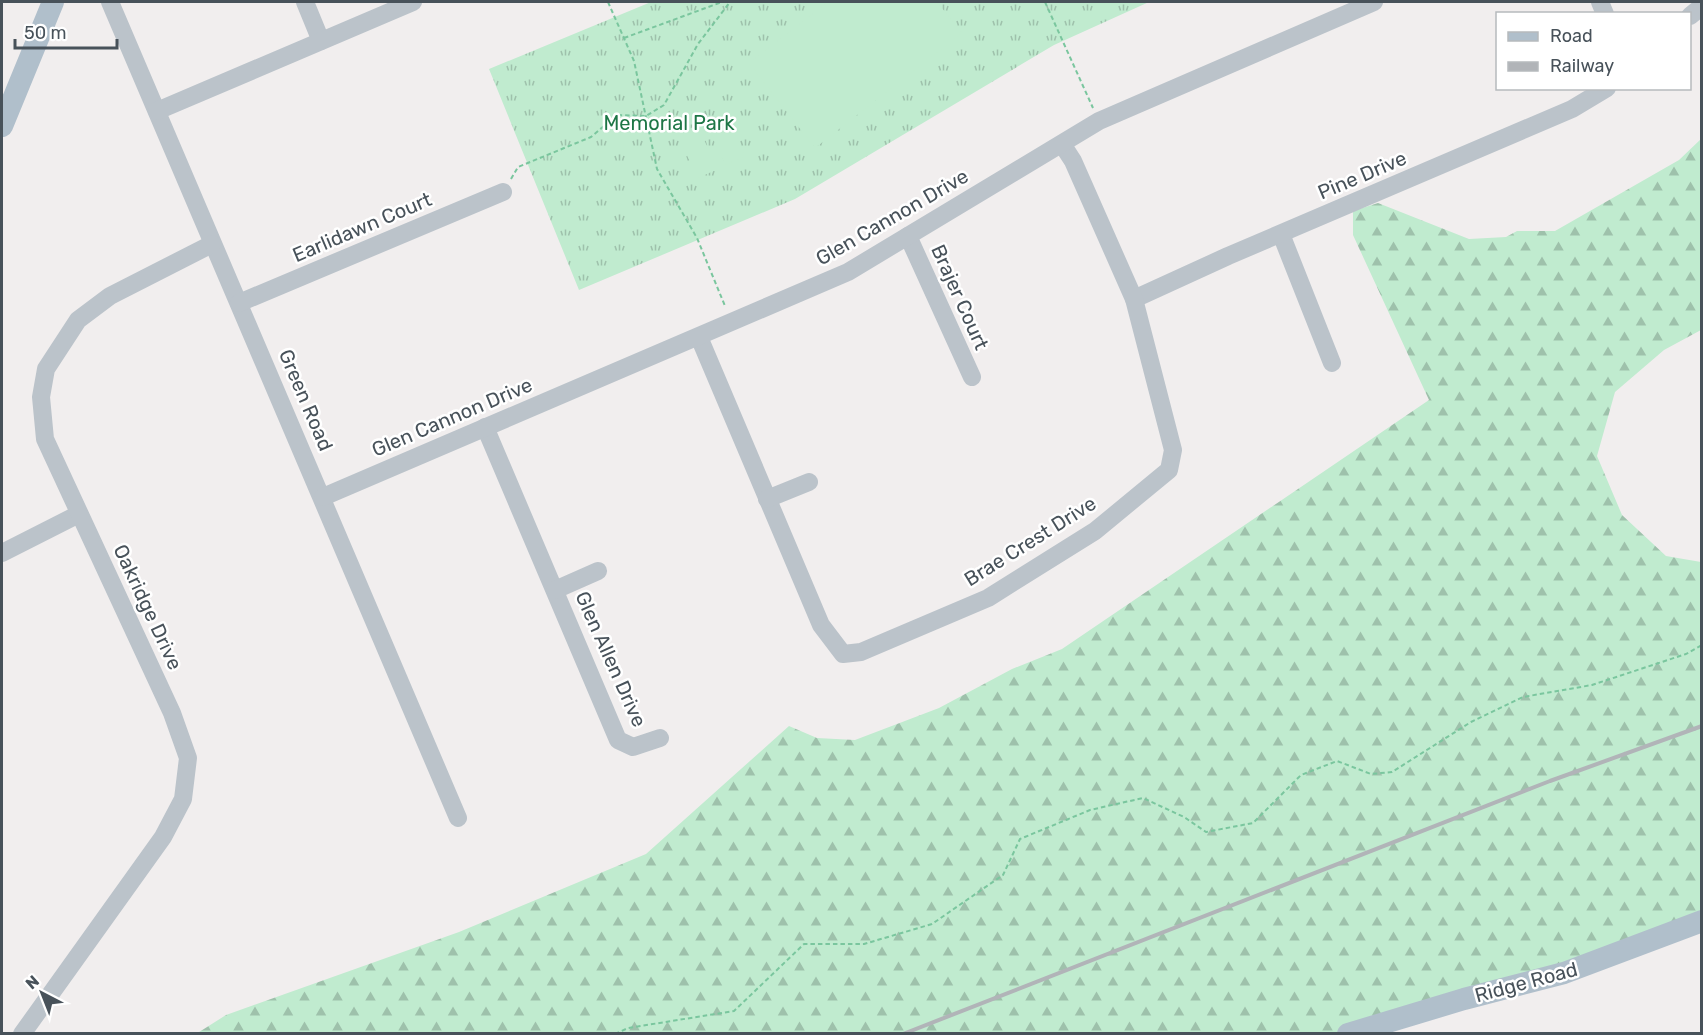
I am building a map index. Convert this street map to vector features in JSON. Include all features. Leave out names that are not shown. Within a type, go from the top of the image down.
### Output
[{"type":"main road","points":[[2,126],[54,4]]},
{"type":"main road","name":"Ridge Road","points":[[1348,1034],[1464,999],[1564,973],[1701,921]]},
{"type":"street","name":"Green Road","points":[[110,2],[458,818]]},
{"type":"street","points":[[305,2],[321,41]]},
{"type":"street","points":[[157,111],[413,2]]},
{"type":"street","name":"Glen Cannon Drive","points":[[323,497],[848,272],[1099,121],[1374,2]]},
{"type":"street","name":"Pine Drive","points":[[1134,299],[1566,112],[1604,90]]},
{"type":"street","name":"Brae Crest Drive","points":[[699,337],[821,625],[843,654],[861,652],[988,598],[1095,531],[1169,470],[1173,450],[1134,299],[1072,161],[1062,144]]},
{"type":"street","name":"Earlidawn Court","points":[[239,303],[504,192]]},
{"type":"street","points":[[1281,234],[1332,363]]},
{"type":"street","name":"Brajer Court","points":[[908,236],[972,377]]},
{"type":"street","name":"Oakridge Drive","points":[[22,1034],[164,837],[183,799],[188,758],[172,713],[45,439],[41,397],[46,369],[78,320],[102,302],[212,244]]},
{"type":"street","name":"Glen Allen Drive","points":[[485,427],[618,740],[633,747],[660,738]]},
{"type":"street","points":[[767,499],[809,482]]},
{"type":"street","points":[[2,553],[79,514]]},
{"type":"street","name":"Glen Allen Drive","points":[[555,590],[598,571]]},
{"type":"path","points":[[608,2],[634,61],[657,169],[697,238],[732,323]]},
{"type":"path","points":[[624,38],[722,2]]},
{"type":"path","points":[[504,192],[518,167],[591,137],[617,115],[646,116],[664,105],[698,44],[730,2]]},
{"type":"path","points":[[1045,2],[1099,121]]},
{"type":"path","points":[[615,1034],[628,1028],[734,1011],[804,944],[864,944],[932,924],[1003,875],[1020,839],[1090,810],[1143,798],[1184,817],[1206,832],[1253,823],[1301,775],[1337,761],[1371,774],[1392,772],[1471,722],[1523,697],[1592,685],[1686,654],[1701,645]]},
{"type":"green space","name":"Memorial Park","points":[[651,2],[1149,2],[1054,45],[795,199],[579,290],[489,69]]},
{"type":"green space","points":[[828,2],[937,2],[962,33],[815,148],[749,63]]},
{"type":"green space","points":[[725,112],[745,156],[725,165],[705,121]]},
{"type":"green space","points":[[697,125],[718,169],[698,178],[677,135]]},
{"type":"green space","points":[[1701,139],[1701,330],[1664,350],[1615,392],[1597,456],[1622,515],[1666,556],[1701,562],[1701,927],[1365,1033],[196,1034],[226,1015],[459,932],[646,854],[789,726],[817,738],[855,740],[939,708],[1012,669],[1062,649],[1429,400],[1353,235],[1353,211],[1378,203],[1469,239],[1506,237],[1517,231],[1555,231],[1679,160]]},
{"type":"railway","points":[[903,1034],[1550,781],[1702,726]]}]
